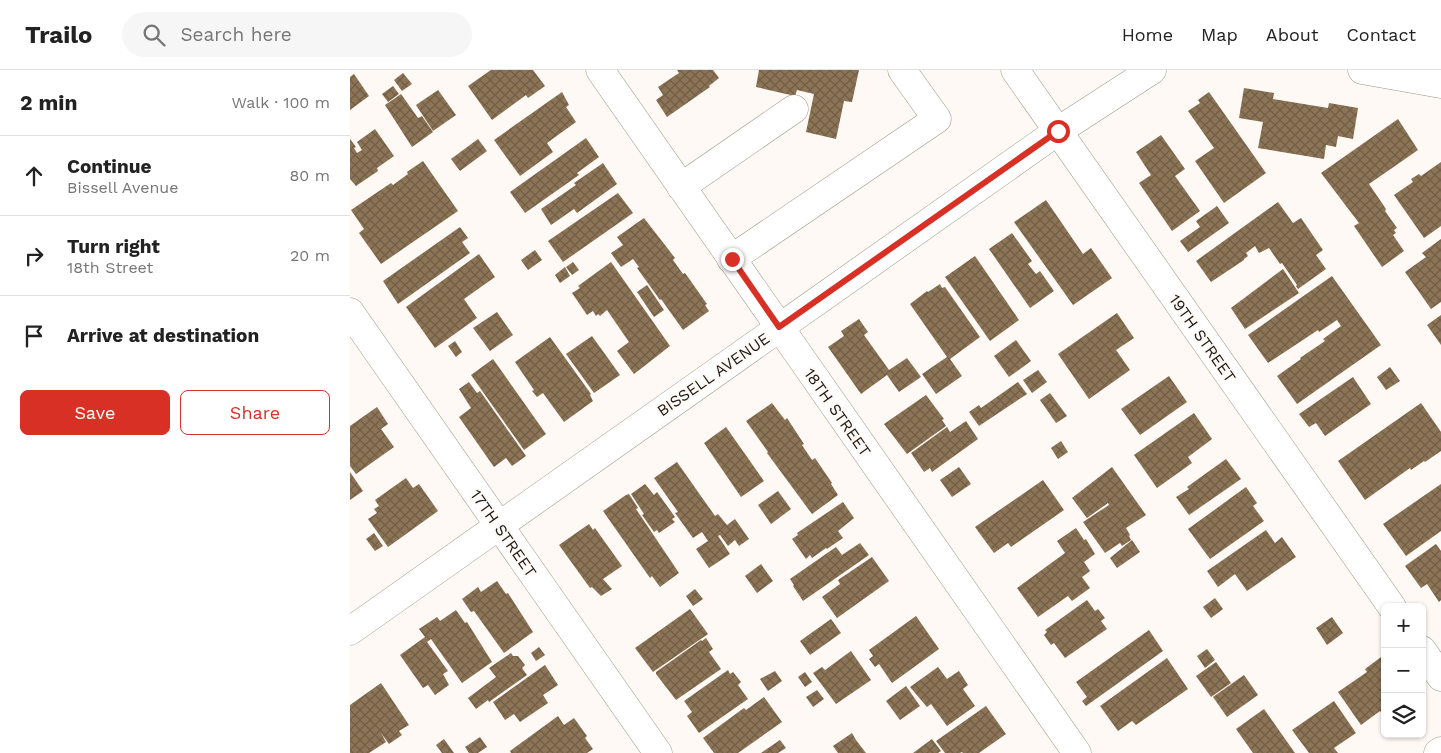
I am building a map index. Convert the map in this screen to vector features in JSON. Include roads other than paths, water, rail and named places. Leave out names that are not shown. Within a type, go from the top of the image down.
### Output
[{"type":"street","name":"18TH STREET","points":[[600,70],[1076,753]]},
{"type":"street","points":[[732,259],[937,119],[902,70]]},
{"type":"street","name":"19TH STREET","points":[[1015,70],[1389,603]]},
{"type":"street","name":"BISSELL AVENUE","points":[[350,631],[1058,131],[1152,70]]},
{"type":"street","points":[[1362,70],[1441,85]]},
{"type":"street","points":[[681,187],[794,110]]},
{"type":"street","name":"17TH STREET","points":[[350,312],[658,753]]},
{"type":"street","points":[[1426,655],[1441,676]]}]
